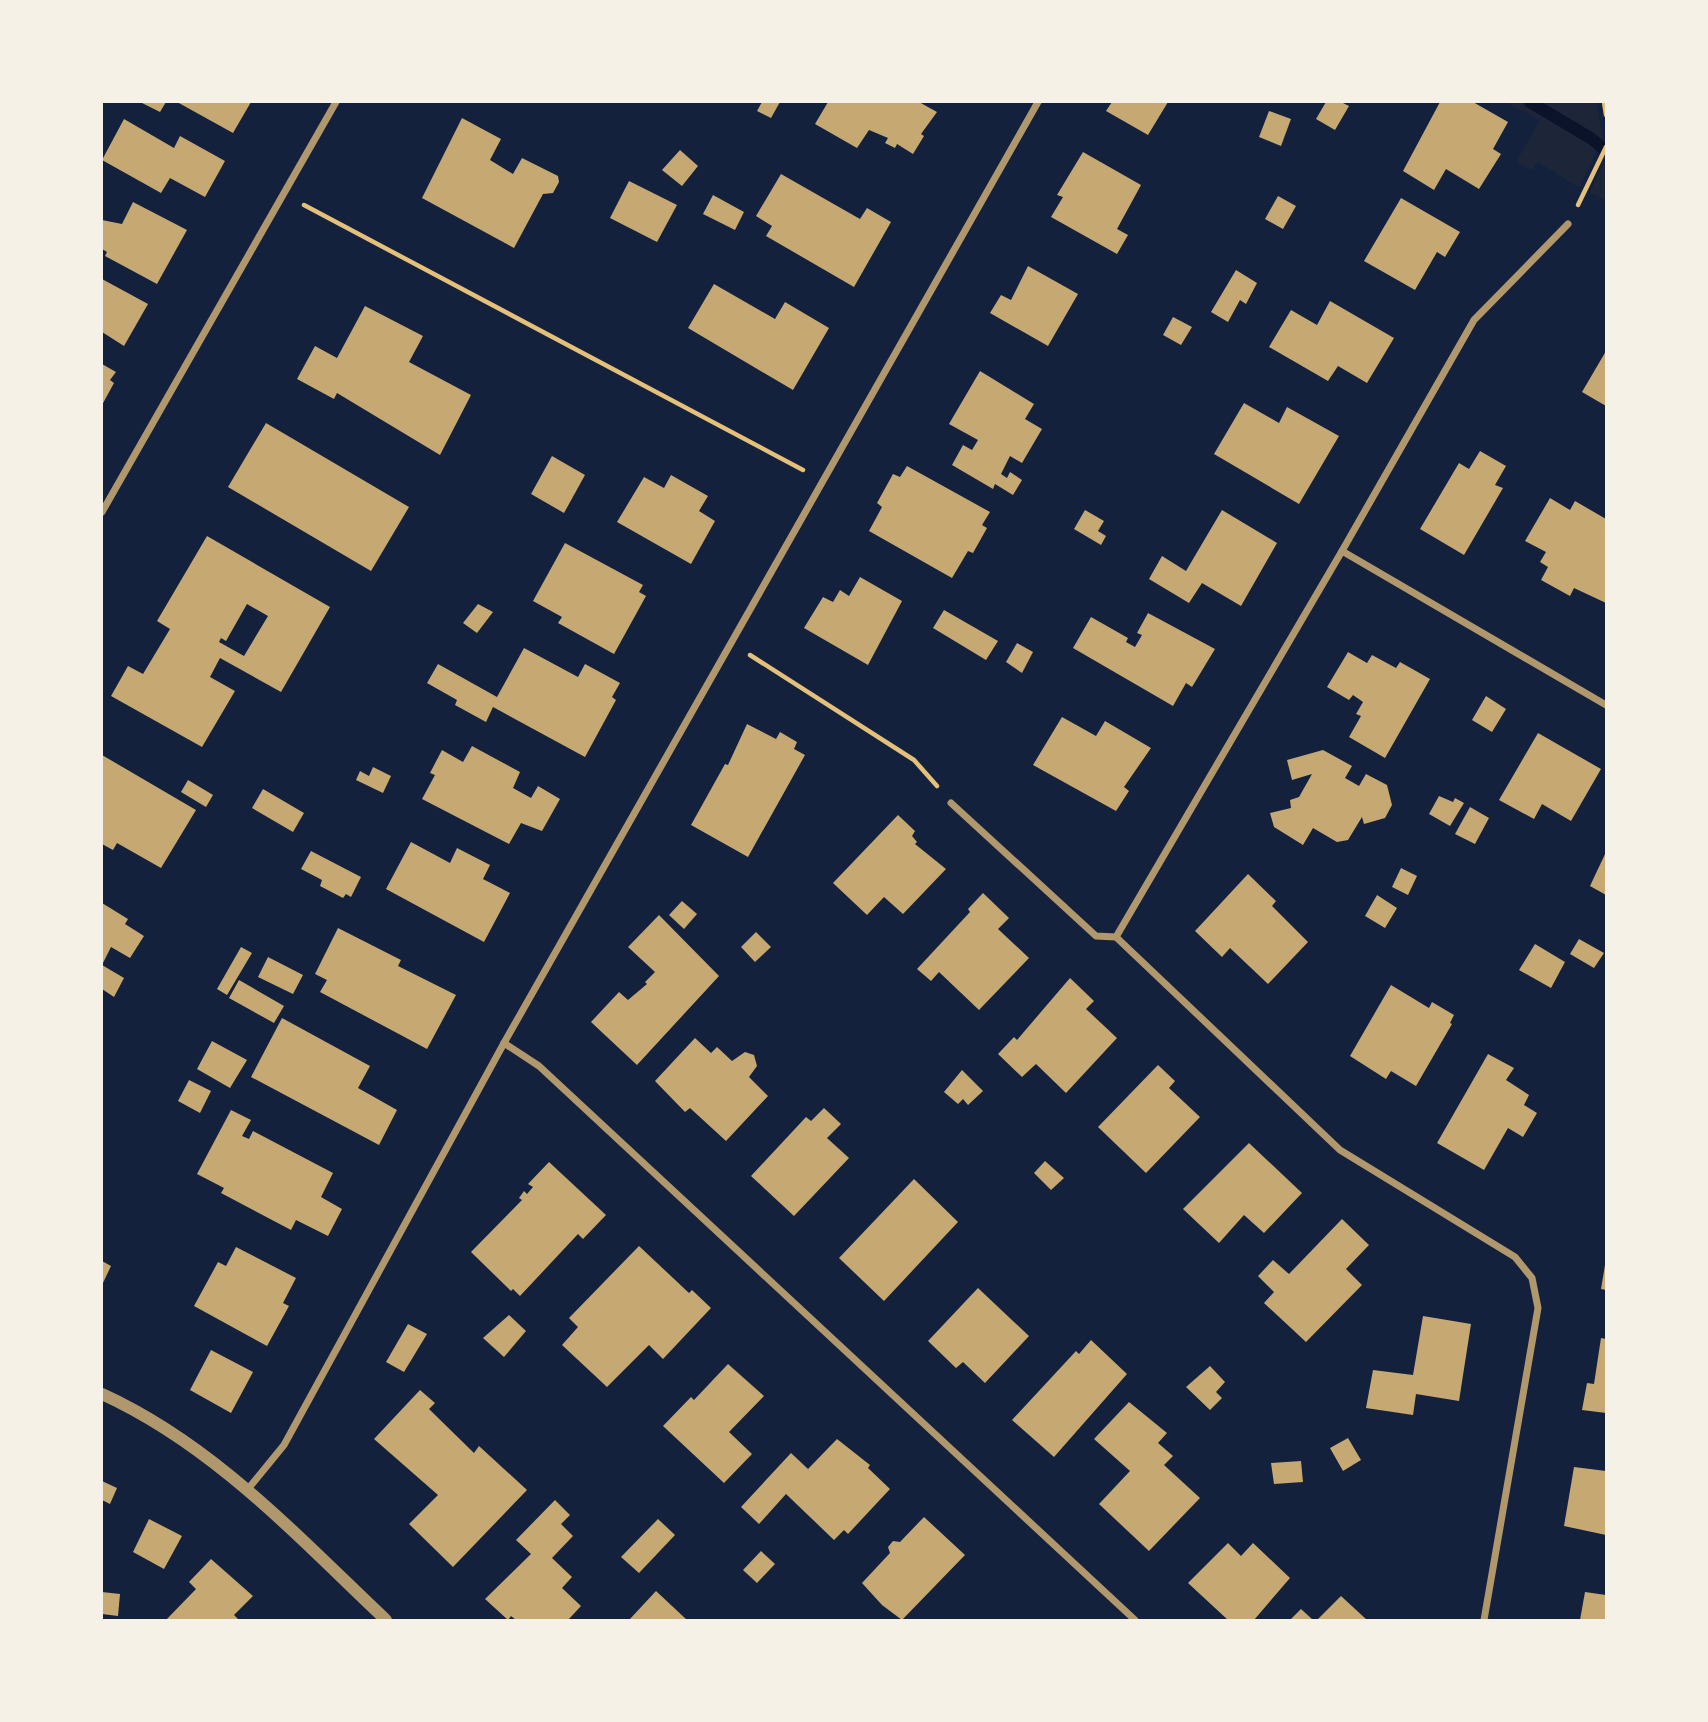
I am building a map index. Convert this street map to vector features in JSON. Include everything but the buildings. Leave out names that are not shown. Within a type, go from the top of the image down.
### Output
[{"type":"street","points":[[102,512],[336,102]]},
{"type":"street","points":[[248,1489],[284,1445],[504,1043],[1038,102]]},
{"type":"street","points":[[1116,937],[1474,320],[1568,224]]},
{"type":"street","points":[[1342,551],[1606,705]]},
{"type":"street","points":[[951,803],[1096,936],[1116,937],[1339,1150],[1515,1257],[1532,1278],[1538,1308],[1483,1620]]},
{"type":"street","points":[[504,1043],[539,1066],[1135,1620]]},
{"type":"street","points":[[102,1394],[139,1411],[248,1489],[386,1620]]},
{"type":"path","points":[[1604,102],[1606,115]]},
{"type":"path","points":[[1568,224],[1606,147]]},
{"type":"path","points":[[283,193],[823,479]]},
{"type":"path","points":[[732,643],[914,760],[951,803]]},
{"type":"shaded area","points":[[1505,102],[1596,102],[1603,137],[1579,188],[1538,162],[1532,170],[1516,162],[1540,120]]},
{"type":"shaded area","points":[[1606,158],[1606,201],[1590,192]]},
{"type":"waterway","points":[[1530,102],[1592,139],[1606,151]]}]
